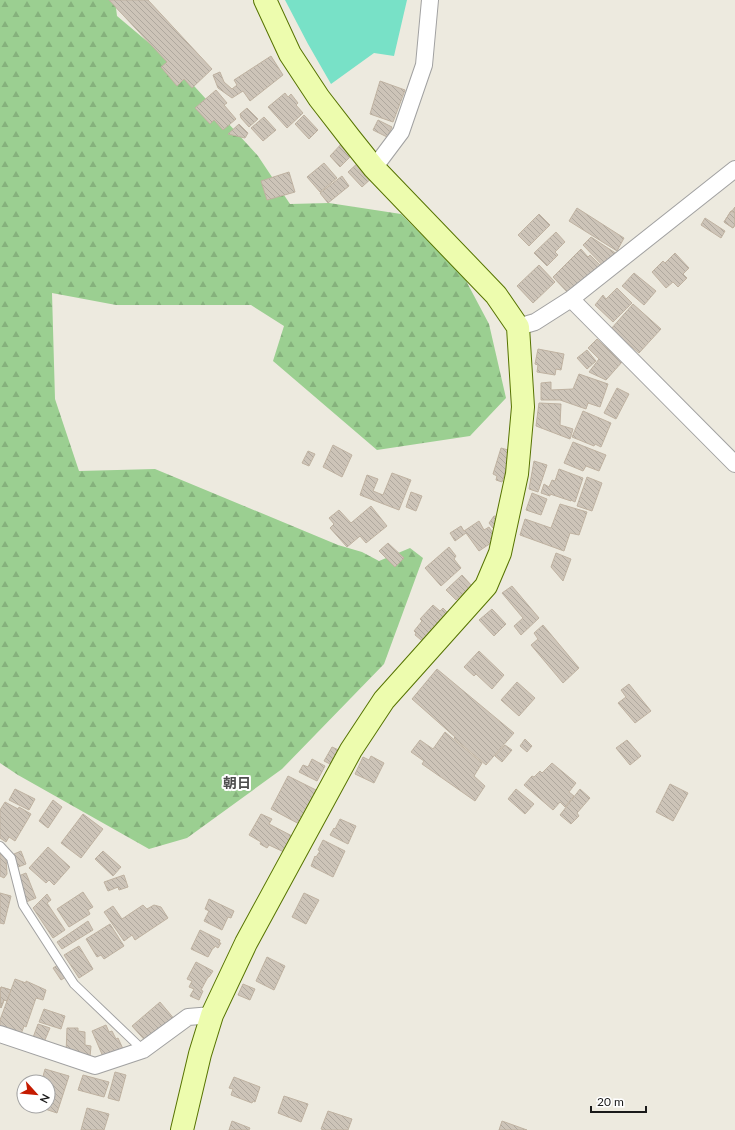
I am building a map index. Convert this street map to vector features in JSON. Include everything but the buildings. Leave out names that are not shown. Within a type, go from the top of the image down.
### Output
[{"type":"street","points":[[182,1130],[200,1054],[212,1015],[246,943],[351,750],[384,700],[486,586],[500,553],[517,474],[523,407],[518,327],[496,295],[374,168],[319,98],[290,54],[265,0]]},
{"type":"street","points":[[374,168],[401,132],[424,65],[430,0]]},
{"type":"street","points":[[518,327],[535,322],[571,299],[735,170]]},
{"type":"street","points":[[571,299],[735,464]]},
{"type":"street","points":[[0,1034],[95,1066],[143,1050],[188,1017],[212,1015]]},
{"type":"lane","points":[[0,846],[11,858],[23,905],[74,984],[143,1050]]},
{"type":"green space","points":[[0,0],[115,0],[117,16],[174,64],[258,156],[290,204],[329,203],[401,214],[464,277],[489,324],[506,398],[470,436],[377,450],[273,361],[284,326],[251,305],[116,305],[52,293],[55,399],[79,471],[155,469],[338,545],[362,552],[379,561],[410,548],[423,558],[384,664],[282,769],[187,838],[149,849],[18,775],[0,763]]},
{"type":"green space","points":[[285,0],[407,0],[394,56],[374,53],[331,84]]},
{"type":"district","name":"朝日","points":[[237,783]]}]
